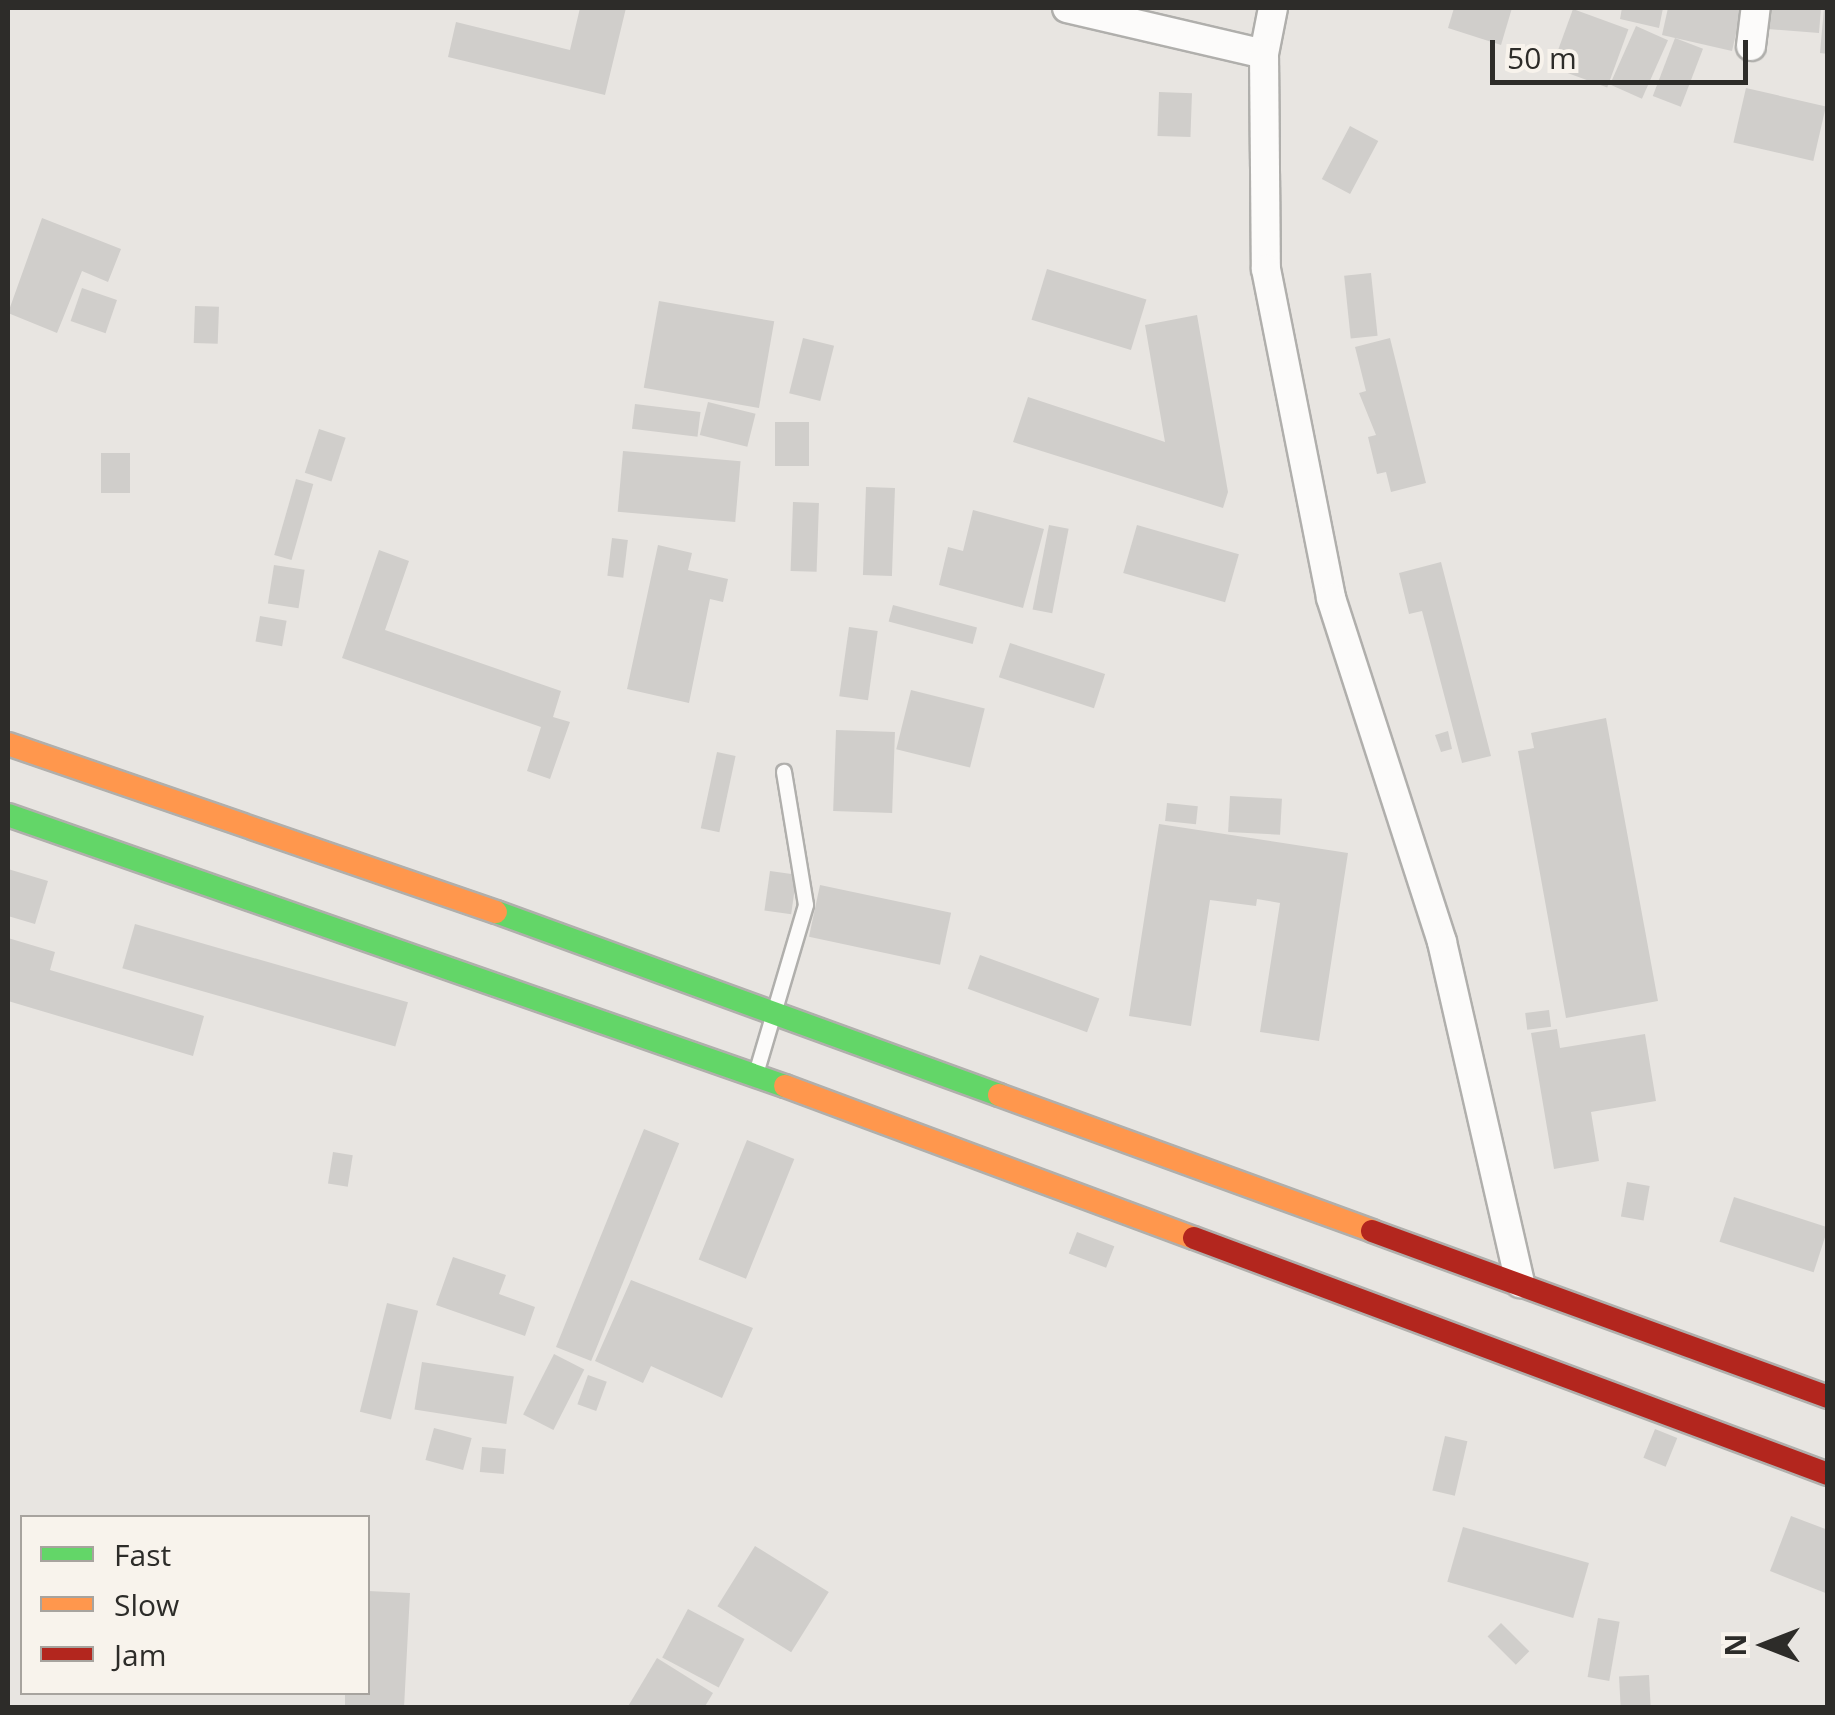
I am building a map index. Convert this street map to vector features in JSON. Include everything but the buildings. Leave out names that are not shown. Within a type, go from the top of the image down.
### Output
[{"type":"street","points":[[1067,8],[1264,54]]},
{"type":"street","points":[[1273,8],[1264,54],[1266,269],[1331,598],[1442,942],[1520,1282]]},
{"type":"street","points":[[1751,46],[1756,8]]},
{"type":"street","points":[[8,744],[267,829],[1520,1282],[1828,1398]]},
{"type":"street","points":[[8,815],[756,1075],[1828,1474]]},
{"type":"lane","points":[[756,1075],[806,905],[784,772]]},
{"type":"traffic: fast","points":[[8,815],[785,1086]]},
{"type":"traffic: fast","points":[[496,912],[999,1095]]},
{"type":"traffic: slow","points":[[8,744],[496,912]]},
{"type":"traffic: slow","points":[[785,1086],[1194,1238]]},
{"type":"traffic: slow","points":[[999,1095],[1372,1231]]},
{"type":"traffic: jam","points":[[1372,1231],[1828,1397]]},
{"type":"traffic: jam","points":[[1194,1238],[1828,1474]]}]
